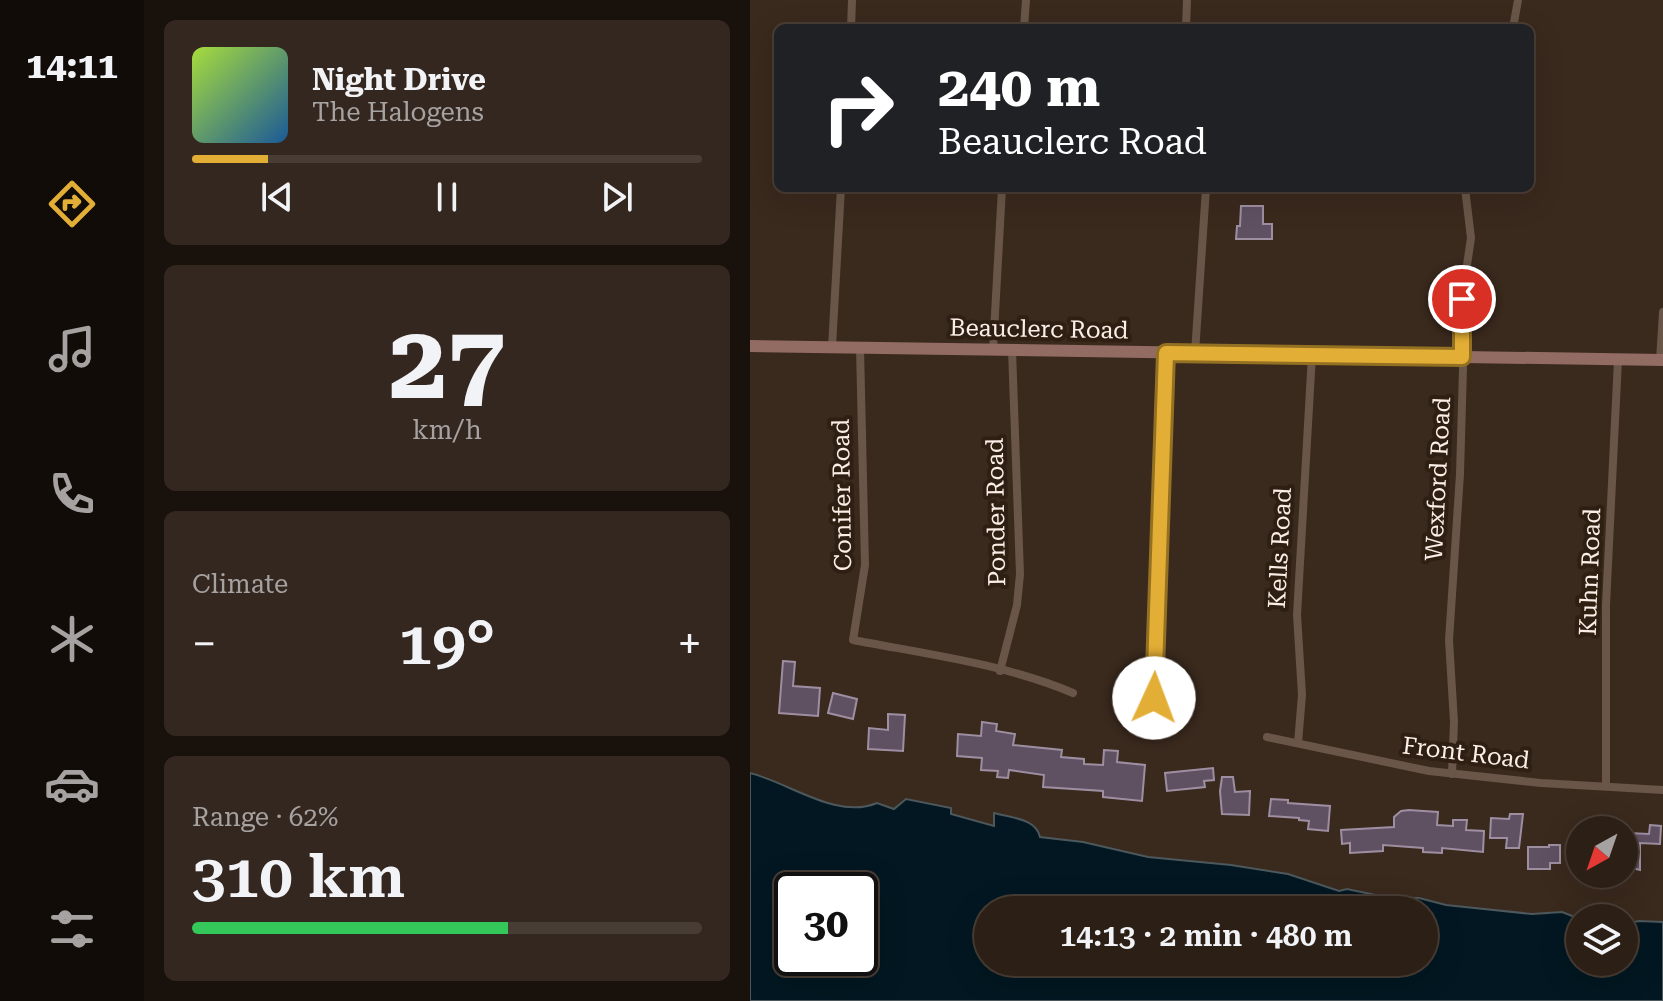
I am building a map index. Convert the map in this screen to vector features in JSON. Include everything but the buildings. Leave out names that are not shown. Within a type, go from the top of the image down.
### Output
[{"type":"street","points":[[851,24],[852,0]]},
{"type":"street","points":[[1024,24],[1026,0]]},
{"type":"street","points":[[1186,24],[1187,0]]},
{"type":"street","points":[[1514,24],[1518,0]]},
{"type":"street","points":[[832,347],[841,192]]},
{"type":"street","points":[[993,350],[1002,192]]},
{"type":"street","points":[[1195,353],[1206,192]]},
{"type":"street","name":"Wexford Road","points":[[1452,774],[1454,722],[1449,640],[1460,474],[1462,299],[1471,238],[1465,192]]},
{"type":"street","points":[[1662,360],[1663,312]]},
{"type":"street","name":"Beauclerc Road","points":[[750,346],[1662,360]]},
{"type":"street","name":"Conifer Road","points":[[860,348],[865,565],[853,640],[1000,671]]},
{"type":"street","name":"Ponder Road","points":[[1000,671],[1017,605],[1020,574],[1012,350]]},
{"type":"street","points":[[1154,698],[1166,353]]},
{"type":"street","name":"Kells Road","points":[[1298,743],[1302,695],[1297,601],[1312,355]]},
{"type":"street","name":"Kuhn Road","points":[[1606,785],[1606,589],[1618,360]]},
{"type":"street","points":[[1000,671],[1073,693]]},
{"type":"street","name":"Front Road","points":[[1267,737],[1452,774],[1663,790]]},
{"type":"water","points":[[750,773],[830,804],[862,807],[877,803],[894,809],[906,799],[951,808],[951,814],[994,826],[994,813],[1028,822],[1040,837],[1083,842],[1148,857],[1288,874],[1339,891],[1347,889],[1380,896],[974,896],[974,976],[1438,976],[1438,903],[1532,914],[1566,914],[1566,976],[1638,976],[1638,921],[1663,922],[1663,1001],[750,1001]]},
{"type":"route","points":[[1154,698],[1166,353],[1462,357],[1462,299]]}]
